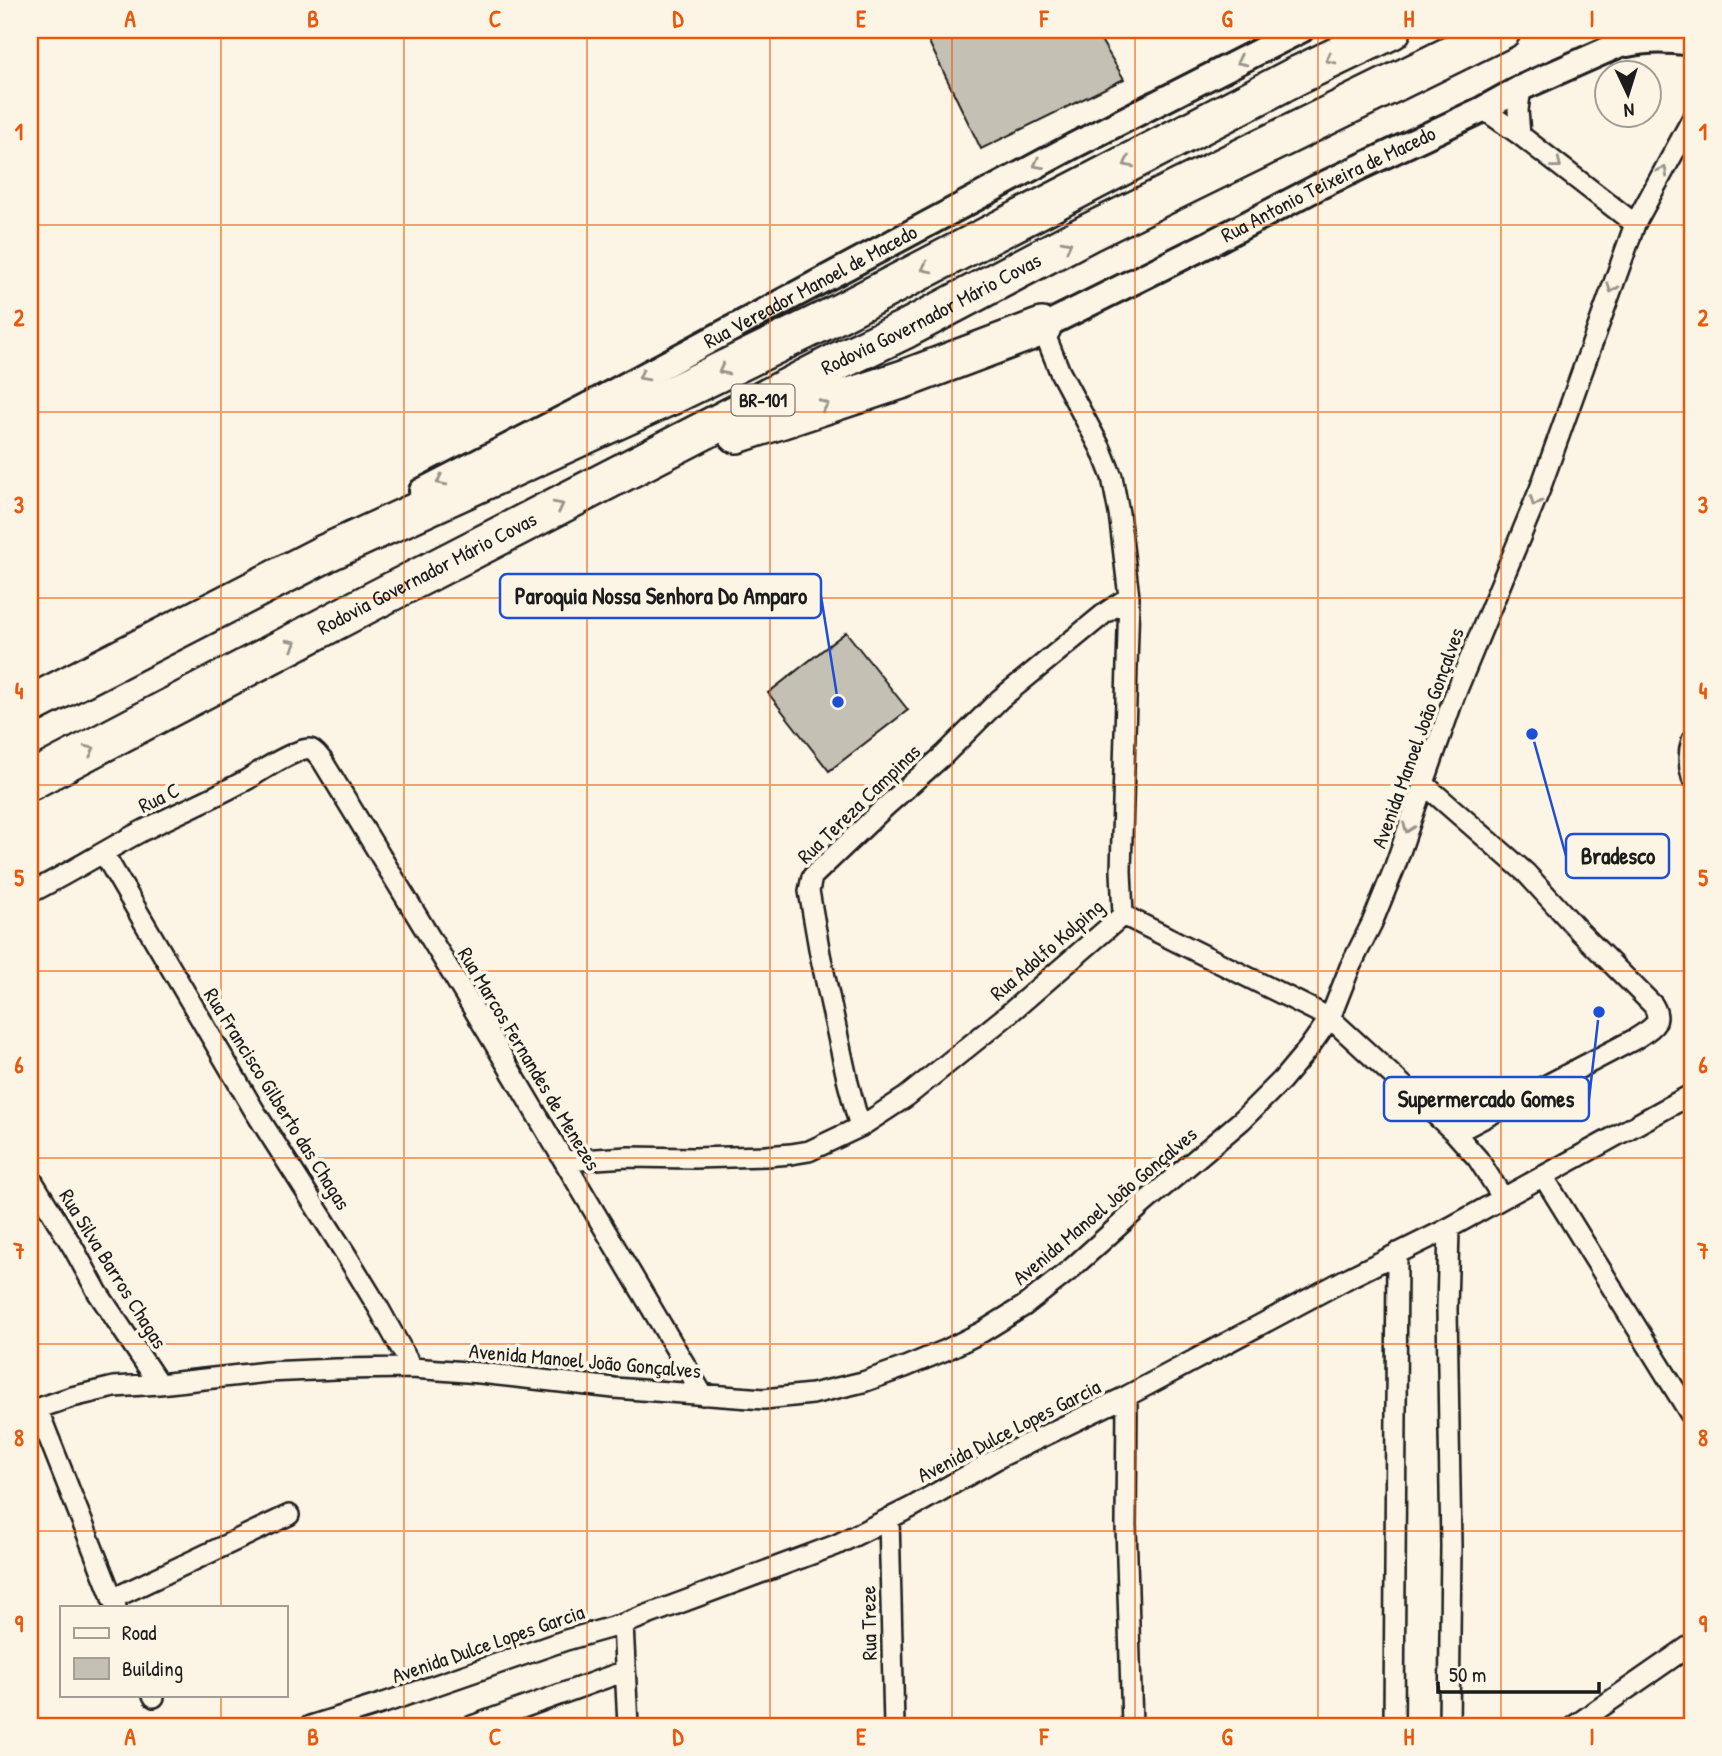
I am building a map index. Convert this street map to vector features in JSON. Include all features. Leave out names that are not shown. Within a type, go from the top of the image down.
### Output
[{"type":"highway","name":"Rodovia Governador Mário Covas","points":[[30,705],[326,553],[666,398],[814,326],[1296,76],[1392,30]]},
{"type":"highway","name":"Rodovia Governador Mário Covas","points":[[30,781],[1088,233],[1502,30]]},
{"type":"highway","points":[[642,464],[904,379],[1042,327]]},
{"type":"street","name":"Rua Vereador Manoel de Macedo","points":[[326,553],[400,502],[591,404],[1061,152],[1301,30]]},
{"type":"street","points":[[1616,46],[1646,30]]},
{"type":"street","points":[[1616,46],[1648,39],[1692,43]]},
{"type":"street","name":"Rua Antonio Teixeira de Macedo","points":[[1042,327],[1318,187],[1616,46]]},
{"type":"street","points":[[1520,135],[1518,110],[1521,89]]},
{"type":"street","points":[[1483,109],[1635,224]]},
{"type":"street","name":"Avenida Manoel João Gonçalves","points":[[33,1409],[114,1387],[267,1372],[336,1369],[412,1368],[614,1388],[764,1399],[812,1394],[863,1382],[905,1367],[982,1332],[1024,1306],[1071,1269],[1242,1120],[1282,1080],[1330,1018],[1350,967],[1372,923],[1454,697],[1540,489],[1635,224],[1690,132]]},
{"type":"street","name":"Rua Adolfo Kolping","points":[[564,1161],[628,1157],[694,1158],[809,1151],[860,1127],[906,1097],[1005,1017],[1123,915],[1121,870],[1129,597],[1121,526],[1112,477],[1101,449],[1060,372],[1042,327]]},
{"type":"street","name":"Rua Tereza Campinas","points":[[860,1127],[820,954],[808,891],[812,877],[945,754],[1000,699],[1105,613],[1129,597]]},
{"type":"street","points":[[1692,740],[1689,751],[1692,777]]},
{"type":"street","name":"Rua C","points":[[30,893],[169,817],[213,798],[293,753],[310,749]]},
{"type":"street","name":"Rua Marcos Fernandes de Menezes","points":[[310,749],[322,760],[494,1041],[703,1395]]},
{"type":"street","points":[[1424,784],[1526,873],[1653,1005],[1658,1019],[1655,1025],[1635,1039],[1455,1133]]},
{"type":"street","name":"Rua Francisco Gilberto das Chagas","points":[[104,854],[240,1088],[378,1307],[412,1368]]},
{"type":"street","points":[[1123,915],[1330,1018],[1455,1133],[1478,1159],[1503,1198]]},
{"type":"street","name":"Avenida Dulce Lopes Garcia","points":[[310,1726],[622,1623],[836,1545],[1000,1457],[1128,1396],[1449,1228],[1692,1094]]},
{"type":"street","points":[[1543,1176],[1692,1417]]},
{"type":"street","name":"Rua Silva Barros Chagas","points":[[30,1177],[97,1293],[159,1384]]},
{"type":"street","points":[[1449,1228],[1449,1726]]},
{"type":"street","points":[[1394,1726],[1397,1253]]},
{"type":"street","points":[[1128,1396],[1126,1525],[1132,1726]]},
{"type":"street","points":[[33,1409],[114,1603],[289,1515]]},
{"type":"street","name":"Rua Treze","points":[[889,1518],[894,1726]]},
{"type":"street","points":[[622,1623],[628,1726]]},
{"type":"street","points":[[1574,1726],[1692,1644]]},
{"type":"street","points":[[472,1726],[625,1671]]},
{"type":"building","points":[[923,30],[1095,30],[1124,79],[981,149]]},
{"type":"building","points":[[846,632],[908,710],[829,771],[768,693]]},
{"type":"place","name":"Paroquia Nossa Senhora Do Amparo","points":[[838,702]]},
{"type":"place","name":"Bradesco","points":[[1532,734]]},
{"type":"place","name":"Supermercado Gomes","points":[[1599,1012]]}]
